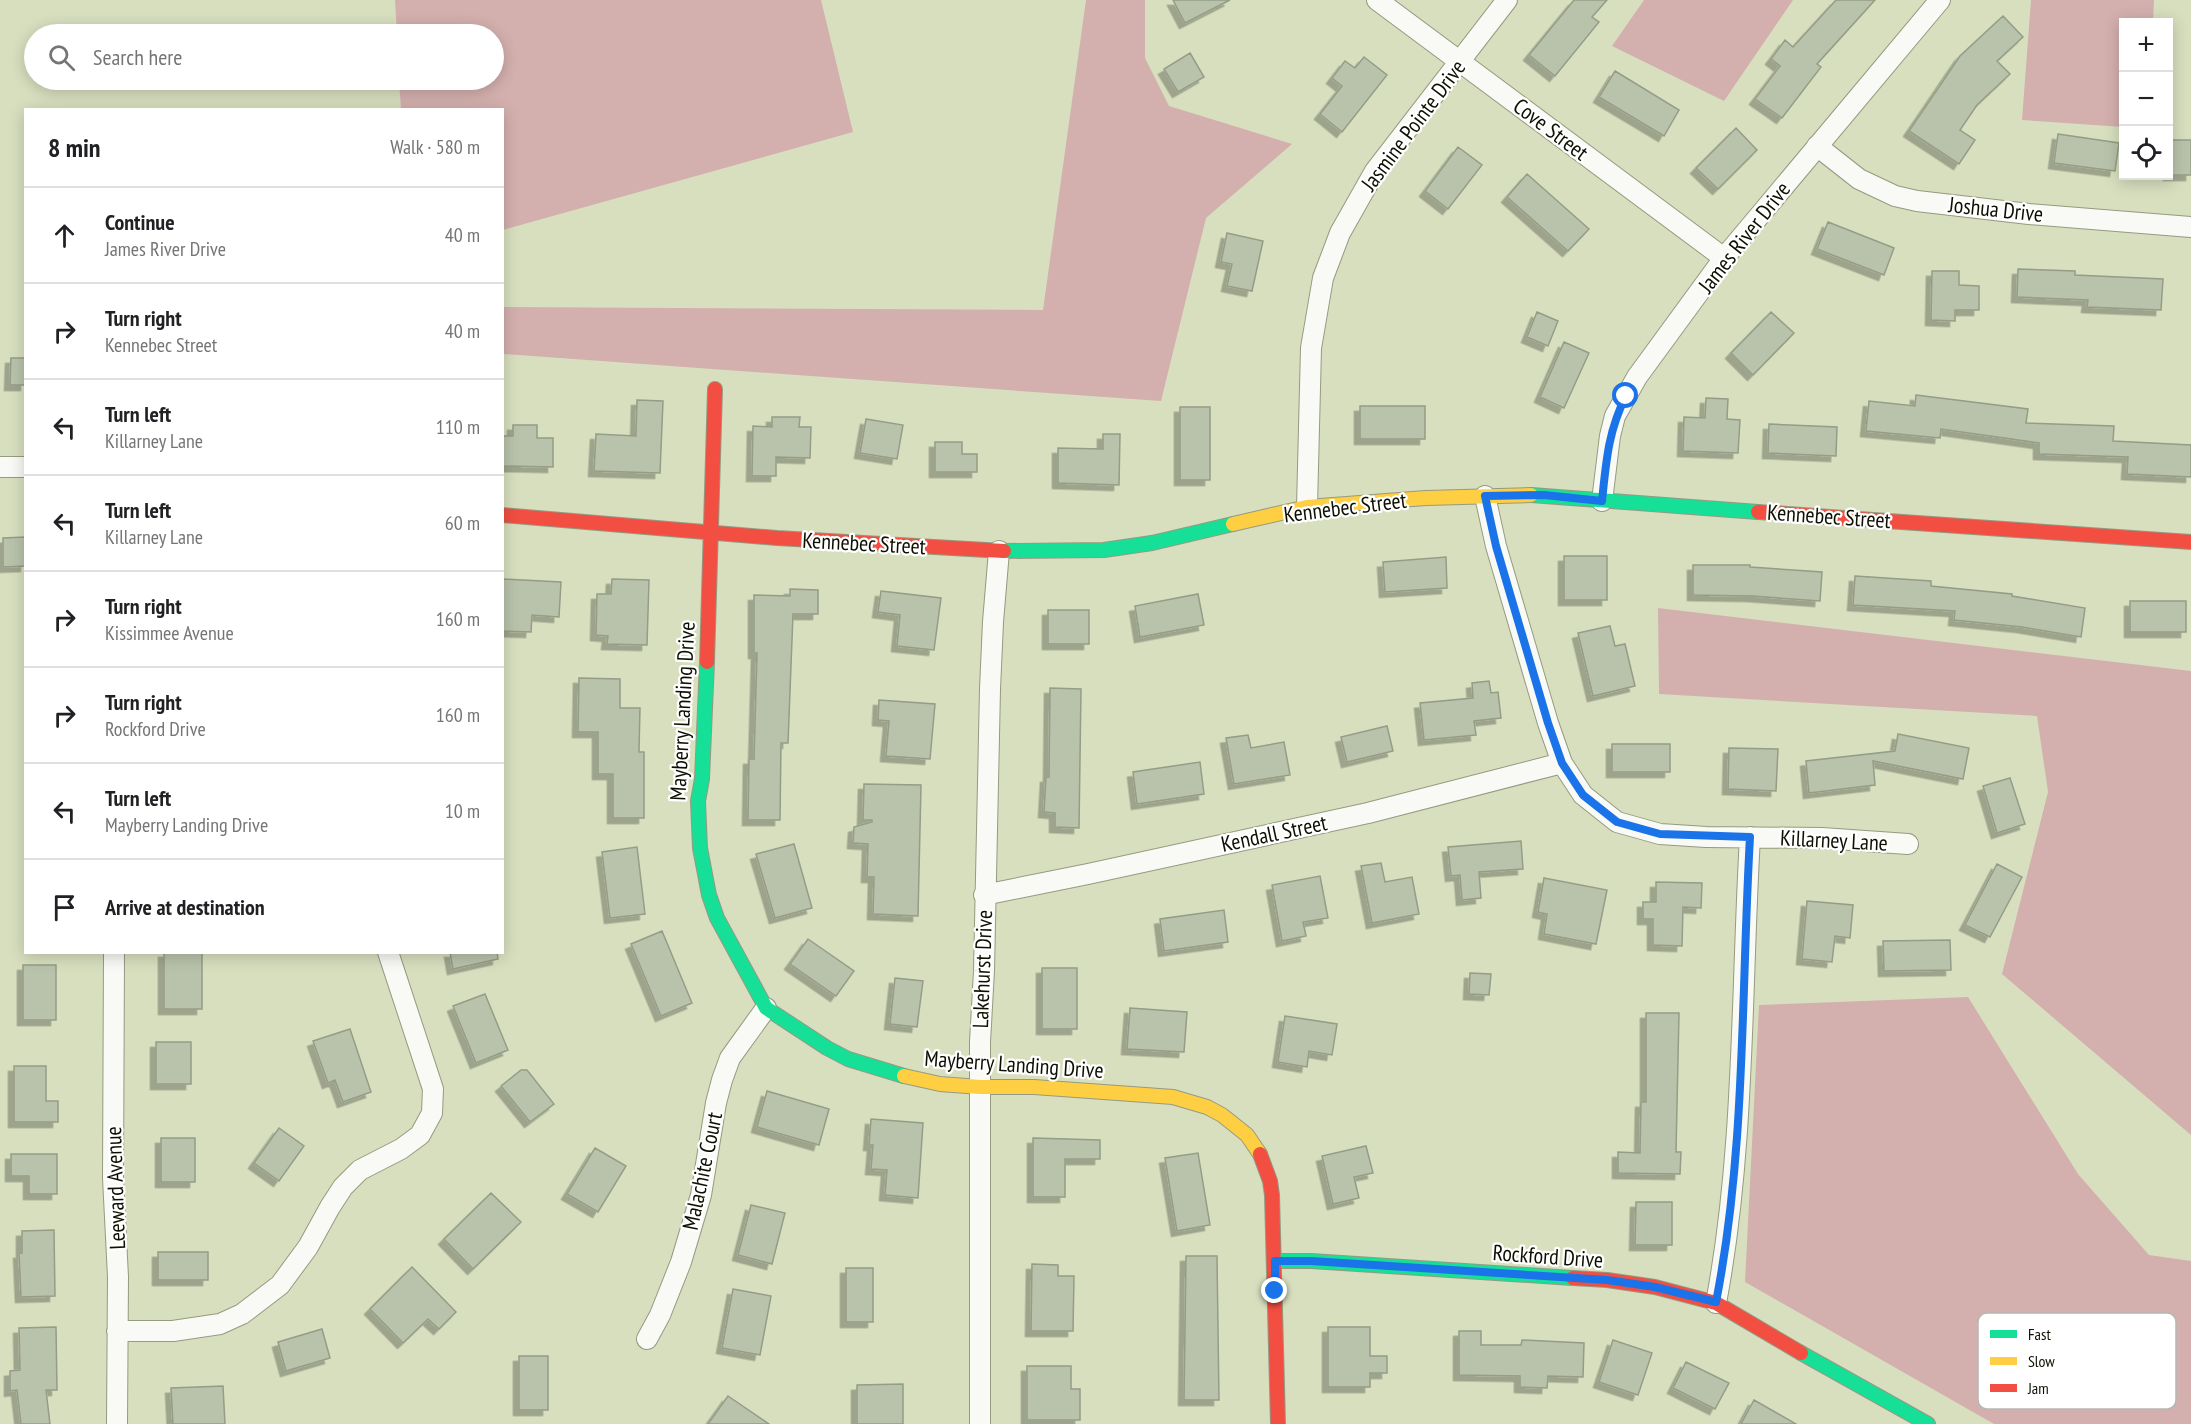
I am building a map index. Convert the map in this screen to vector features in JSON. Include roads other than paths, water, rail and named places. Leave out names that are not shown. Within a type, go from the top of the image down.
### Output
[{"type":"street","name":"Cove Street","points":[[1377,0],[1724,258]]},
{"type":"street","name":"Jasmine Pointe Drive","points":[[1307,507],[1311,348],[1323,278],[1340,233],[1375,171],[1507,0]]},
{"type":"street","name":"James River Drive","points":[[1602,501],[1610,436],[1615,416],[1637,377],[1724,258],[1940,0]]},
{"type":"street","name":"Joshua Drive","points":[[1817,146],[1859,179],[1875,189],[1895,196],[2029,214],[2191,227]]},
{"type":"street","name":"Mayberry Landing Drive","points":[[715,388],[702,779],[698,801],[700,848],[709,895],[717,918],[766,1008],[848,1059],[893,1074],[940,1083],[1173,1096],[1196,1101],[1217,1110],[1236,1123],[1251,1140],[1263,1160],[1270,1182],[1275,1261],[1278,1424]]},
{"type":"street","points":[[0,467],[24,467]]},
{"type":"street","name":"Kennebec Street","points":[[504,515],[777,538],[999,551],[1056,552],[1104,550],[1152,543],[1307,507],[1426,498],[1544,495],[2191,542]]},
{"type":"street","name":"Killarney Lane","points":[[1485,496],[1496,546],[1548,723],[1562,763],[1583,795],[1617,822],[1660,834],[1822,838],[1908,844]]},
{"type":"street","name":"Lakehurst Drive","points":[[980,1424],[980,1087],[984,895],[993,622],[999,551]]},
{"type":"street","name":"Kendall Street","points":[[984,895],[1368,813],[1562,763]]},
{"type":"street","points":[[1716,1302],[1729,1225],[1740,1087],[1750,837]]},
{"type":"street","name":"Leeward Avenue","points":[[114,954],[113,1178],[118,1277],[117,1424]]},
{"type":"street","points":[[117,1331],[173,1331],[220,1324],[242,1314],[280,1285],[308,1247],[343,1187],[360,1170],[401,1149],[420,1135],[432,1113],[433,1089],[389,954]]},
{"type":"street","name":"Malachite Court","points":[[647,1339],[660,1315],[681,1262],[701,1195],[722,1080],[730,1058],[766,1008]]},
{"type":"street","name":"Rockford Drive","points":[[1275,1261],[1607,1280],[1655,1287],[1716,1302],[1784,1344],[1928,1424]]}]
